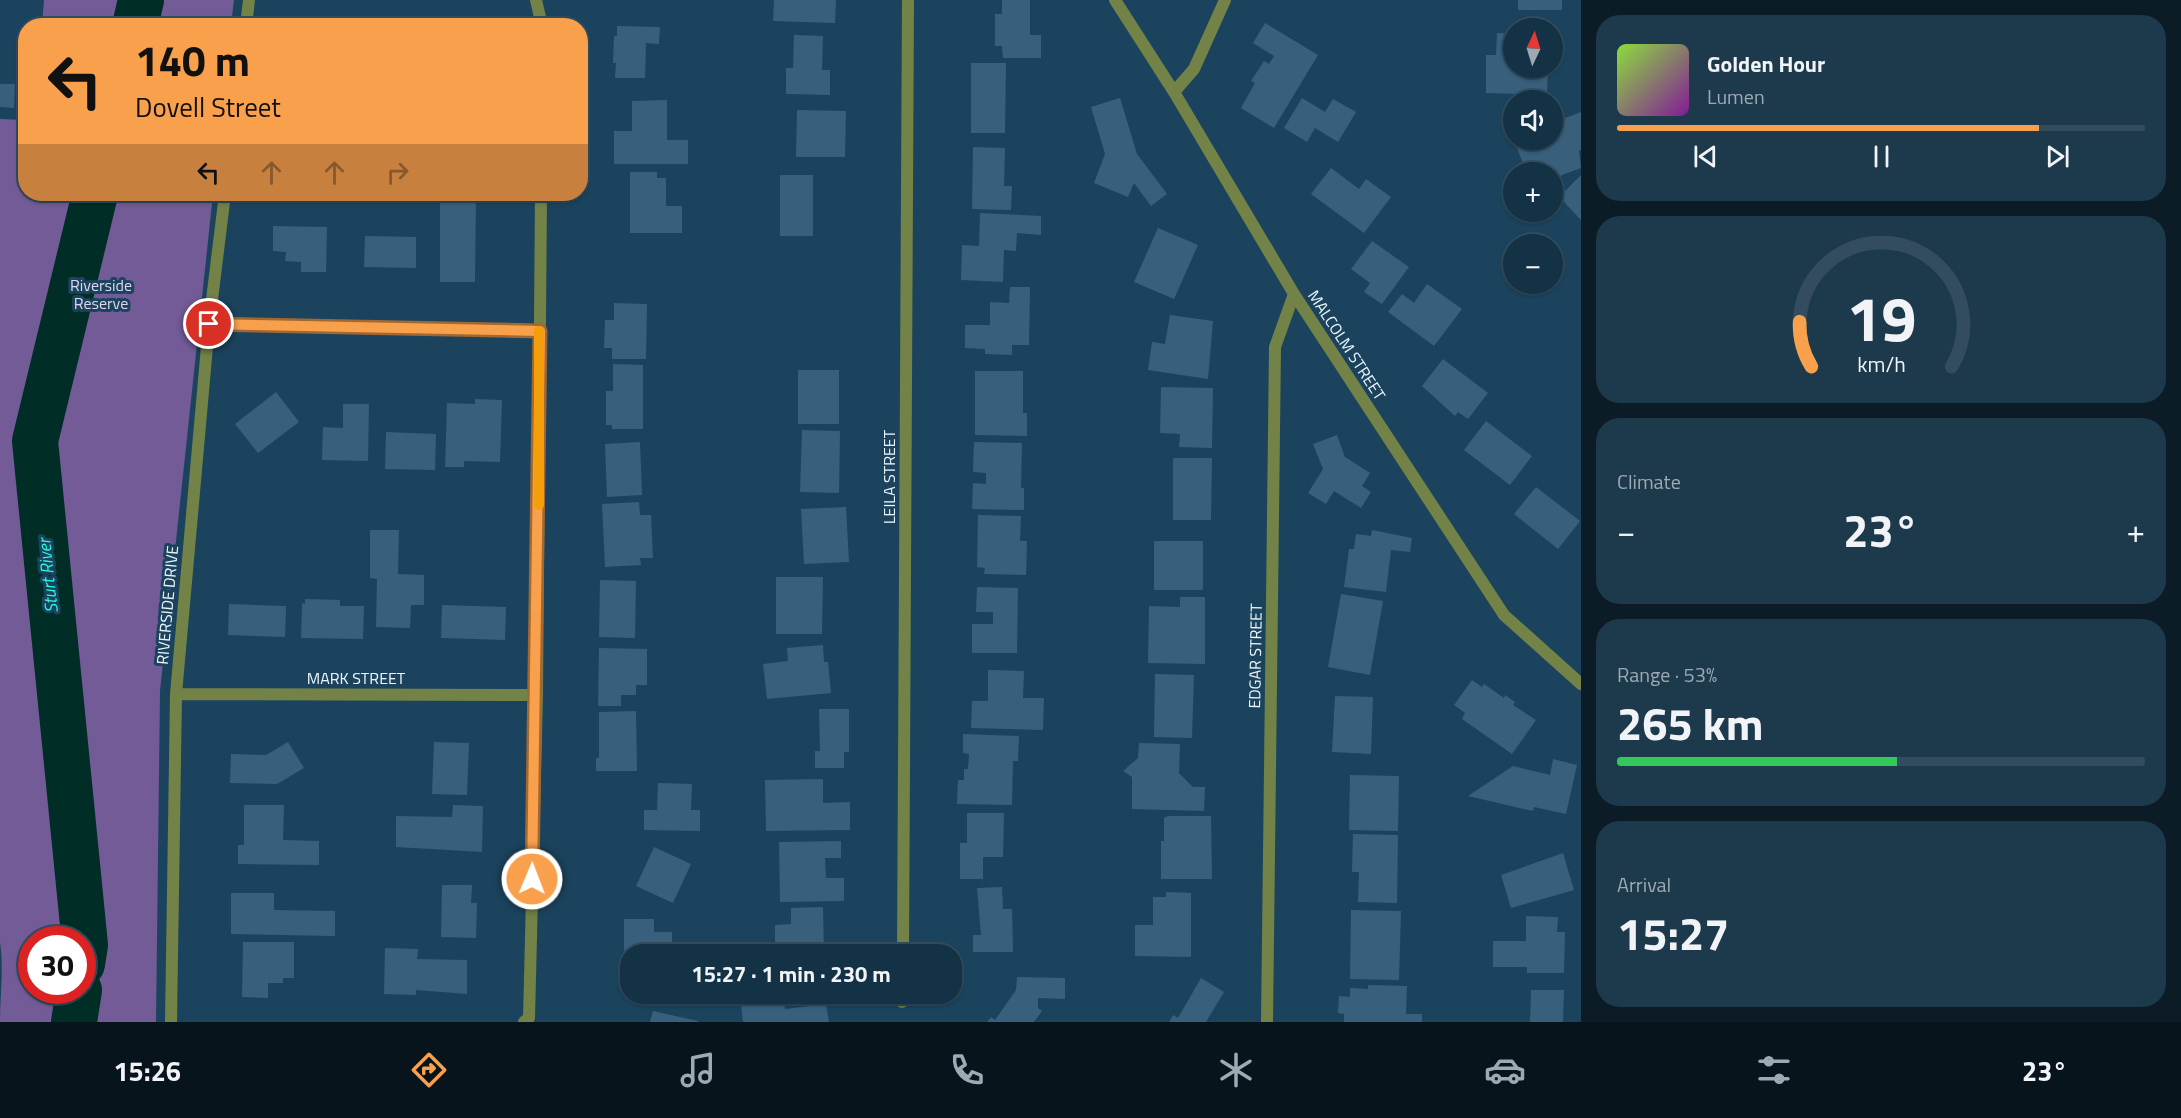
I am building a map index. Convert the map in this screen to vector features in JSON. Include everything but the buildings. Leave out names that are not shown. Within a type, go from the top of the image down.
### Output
[{"type":"street","points":[[247,18],[249,0]]},
{"type":"street","points":[[537,0],[540,18]]},
{"type":"street","name":"LEILA STREET","points":[[903,944],[908,0]]},
{"type":"street","name":"MALCOLM STREET","points":[[1115,0],[1174,92],[1294,294],[1504,615],[1581,684]]},
{"type":"street","points":[[1174,92],[1194,69],[1226,0]]},
{"type":"street","name":"RIVERSIDE DRIVE","points":[[171,1022],[176,694],[209,324],[224,201]]},
{"type":"street","points":[[524,1022],[529,1018],[537,695],[541,201]]},
{"type":"street","name":"EDGAR STREET","points":[[1268,1022],[1275,347],[1294,294]]},
{"type":"street","points":[[209,324],[540,331]]},
{"type":"street","name":"MARK STREET","points":[[176,694],[537,695]]},
{"type":"green space","points":[[44,0],[234,0],[232,18],[43,18]]},
{"type":"green space","name":"Riverside Reserve","points":[[0,119],[18,120],[18,201],[212,201],[160,691],[156,1022],[0,1022],[2,972],[0,942]]},
{"type":"waterway","name":"Sturt River","points":[[137,18],[141,0]]},
{"type":"waterway","name":"Sturt River","points":[[83,926],[35,441],[93,201]]},
{"type":"waterway","name":"Sturt River","points":[[74,1022],[77,1004]]},
{"type":"slow traffic","points":[[539,331],[539,505]]},
{"type":"route","points":[[209,324],[540,331],[537,695],[532,879]]}]
